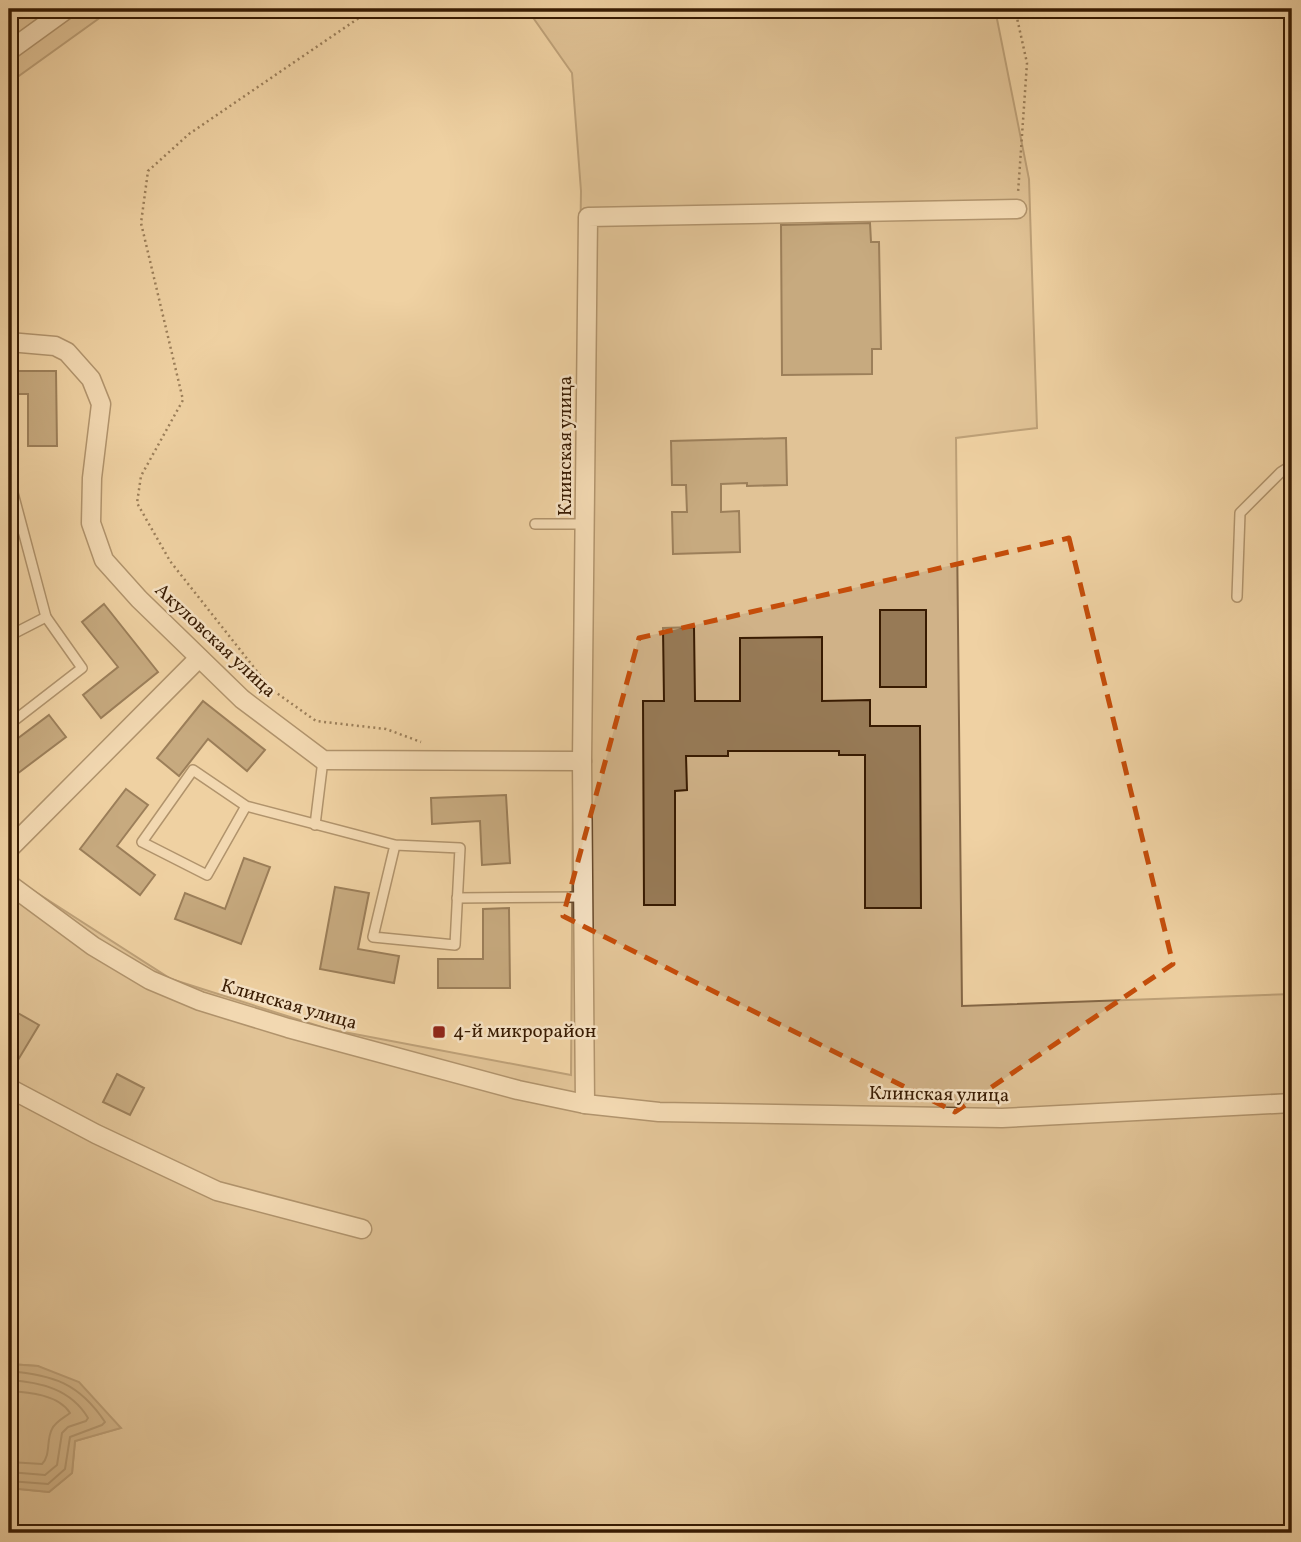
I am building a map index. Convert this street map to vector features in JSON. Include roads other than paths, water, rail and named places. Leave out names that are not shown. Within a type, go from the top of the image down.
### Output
[{"type":"street","points":[[9,51],[68,9]]},
{"type":"street","name":"Клинская улица","points":[[585,1104],[582,761],[588,217],[1017,209]]},
{"type":"street","name":"Акуловская улица","points":[[9,342],[55,346],[67,352],[91,379],[101,404],[92,478],[91,523],[104,560],[139,599],[242,699],[323,760]]},
{"type":"street","points":[[9,849],[199,658]]},
{"type":"street","points":[[323,760],[582,761]]},
{"type":"street","name":"Клинская улица","points":[[9,884],[93,946],[149,980],[200,1001],[288,1028],[518,1090],[585,1104],[659,1112],[1002,1118],[1292,1103]]},
{"type":"street","points":[[9,1088],[96,1135],[217,1191],[362,1228]]},
{"type":"lane","points":[[1237,597],[1240,513],[1281,472],[1292,465]]},
{"type":"lane","points":[[9,478],[46,617],[82,668],[12,723],[9,718]]},
{"type":"lane","points":[[535,524],[586,524]]},
{"type":"lane","points":[[9,636],[46,617]]},
{"type":"lane","points":[[315,825],[323,760]]},
{"type":"lane","points":[[246,806],[208,875],[142,842],[193,770],[246,806],[395,845],[460,848],[455,944],[373,937],[395,845]]},
{"type":"lane","points":[[457,898],[584,897]]},
{"type":"water","points":[[9,1364],[38,1366],[79,1382],[121,1428],[75,1441],[72,1473],[49,1492],[9,1488]]},
{"type":"place","name":"4-й микрорайон","points":[[439,1032]]}]
